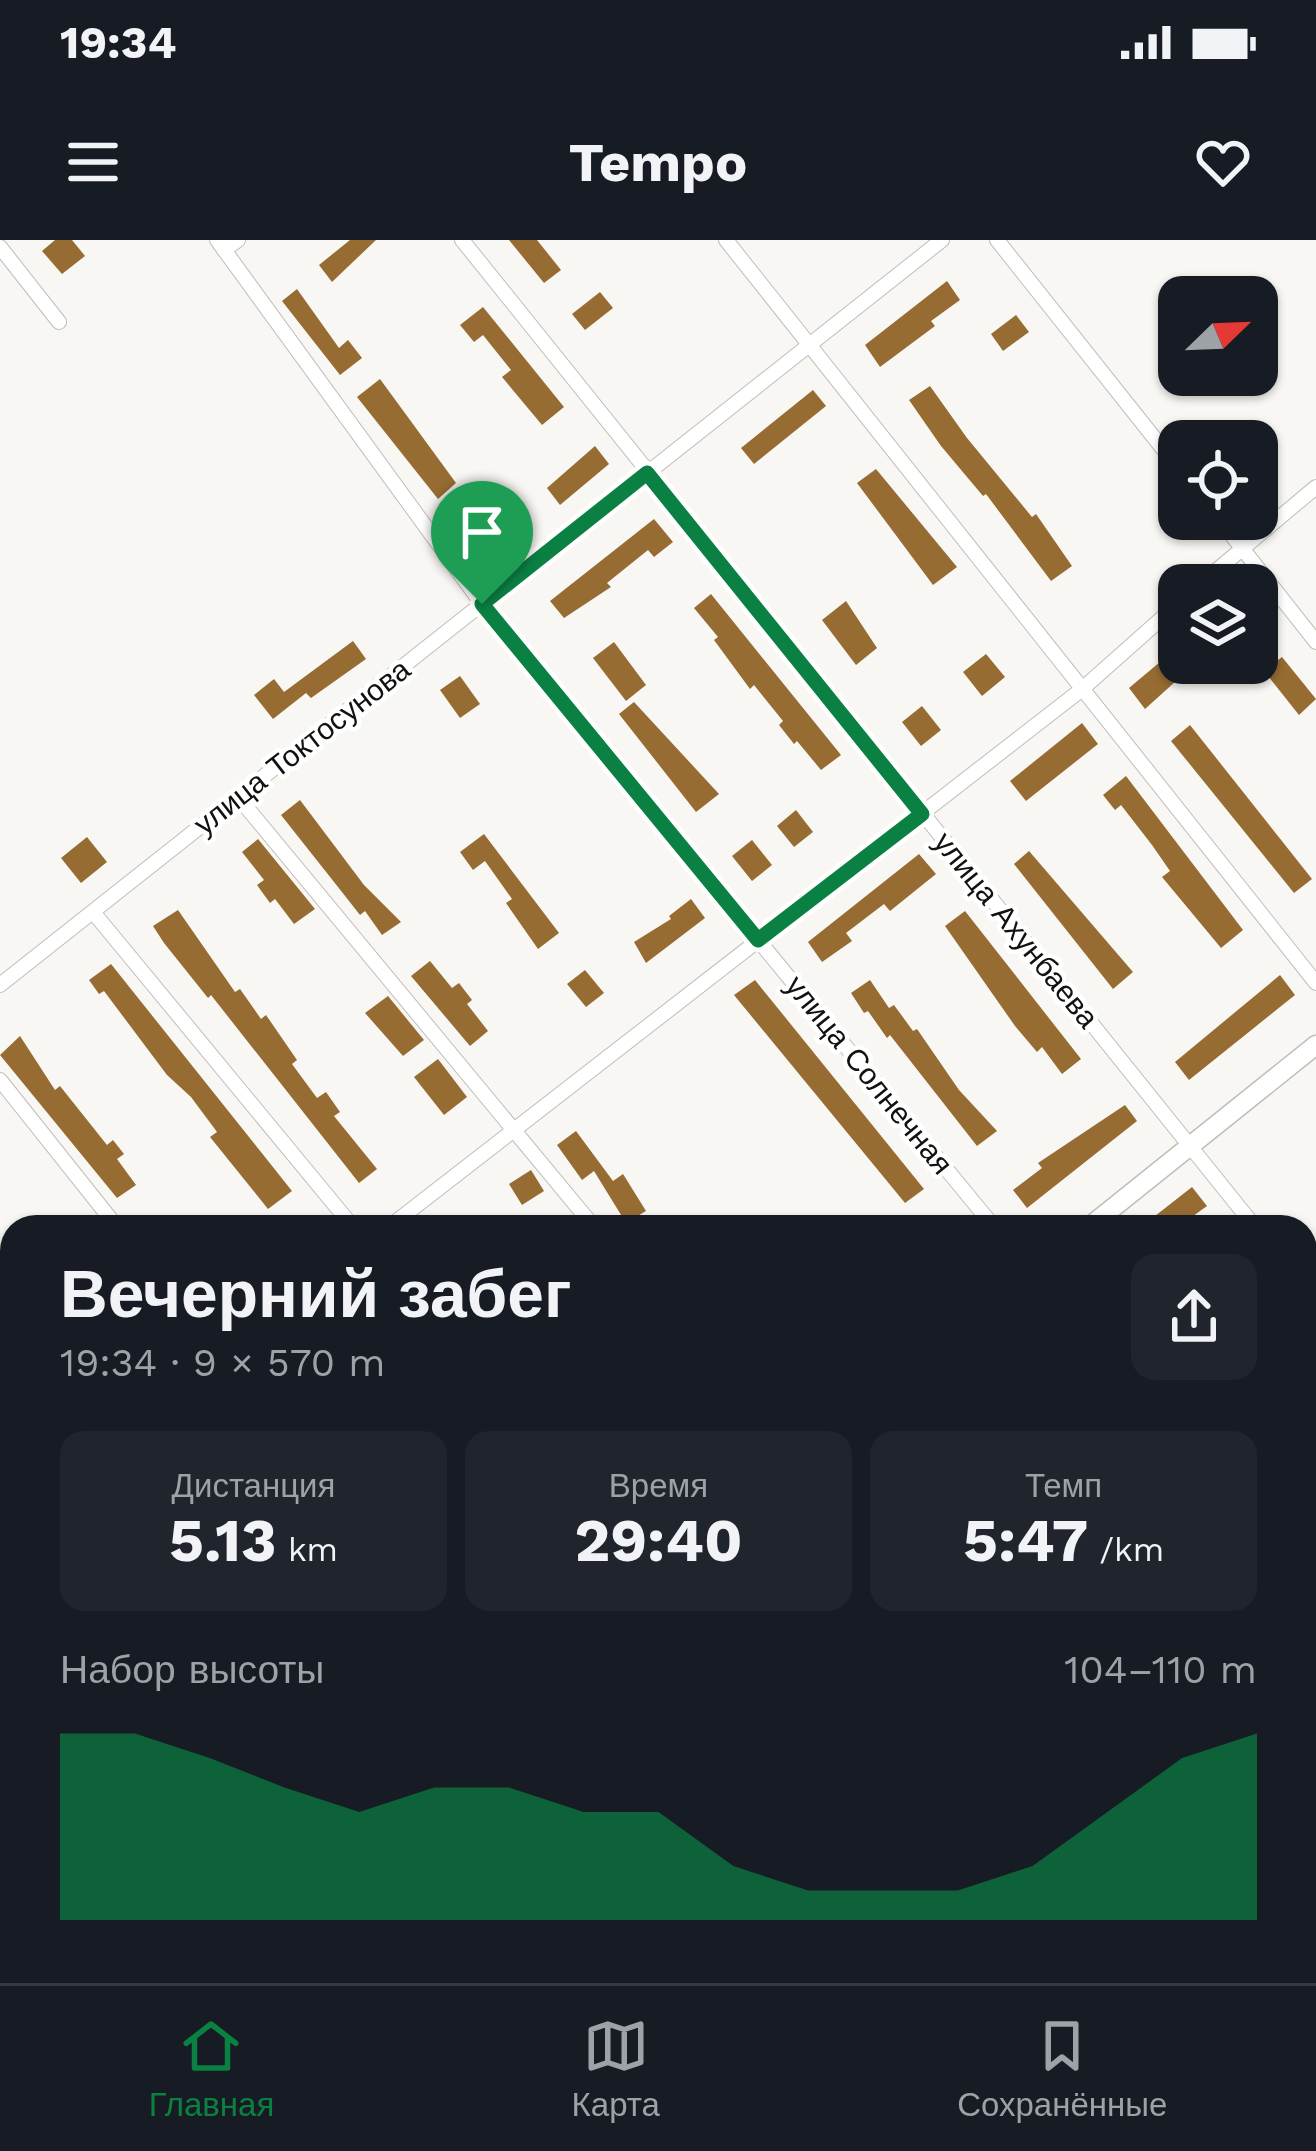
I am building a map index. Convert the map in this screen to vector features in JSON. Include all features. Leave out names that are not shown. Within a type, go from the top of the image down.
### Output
[{"type":"street","points":[[220,245],[238,240]]},
{"type":"street","name":"улица Ахунбаева","points":[[462,240],[1245,1215]]},
{"type":"street","points":[[726,240],[1316,983]]},
{"type":"street","name":"улица Токтосунова","points":[[0,985],[942,240]]},
{"type":"street","points":[[997,240],[1158,443]]},
{"type":"street","name":"улица Солнечная","points":[[220,245],[482,604],[984,1215]]},
{"type":"street","points":[[0,247],[59,322]]},
{"type":"street","points":[[1222,564],[1316,487]]},
{"type":"street","points":[[1236,540],[1316,642]]},
{"type":"street","points":[[404,1215],[1081,690],[1158,622]]},
{"type":"street","points":[[238,797],[583,1215]]},
{"type":"street","points":[[93,912],[342,1215]]},
{"type":"street","points":[[1104,1215],[1316,1045]]},
{"type":"street","points":[[0,1080],[107,1215]]},
{"type":"building","points":[[55,240],[72,240],[85,256],[62,274],[42,251]]},
{"type":"building","points":[[350,240],[376,240],[332,282],[319,265]]},
{"type":"building","points":[[509,240],[537,240],[561,270],[544,283]]},
{"type":"building","points":[[947,281],[960,300],[931,321],[935,326],[880,367],[865,345]]},
{"type":"building","points":[[297,289],[339,348],[348,340],[362,358],[340,375],[282,301]]},
{"type":"building","points":[[600,292],[613,308],[585,330],[572,314]]},
{"type":"building","points":[[483,307],[564,407],[542,425],[502,377],[511,370],[483,335],[474,342],[460,325]]},
{"type":"building","points":[[1016,315],[1029,332],[1003,351],[991,334]]},
{"type":"building","points":[[380,379],[456,483],[438,499],[357,397]]},
{"type":"building","points":[[930,386],[1032,517],[1036,514],[1072,566],[1051,581],[909,400]]},
{"type":"building","points":[[813,390],[826,406],[754,464],[741,448]]},
{"type":"building","points":[[595,446],[609,464],[560,505],[547,488]]},
{"type":"building","points":[[876,469],[957,567],[933,585],[857,483]]},
{"type":"building","points":[[654,519],[673,542],[654,557],[648,550],[607,583],[611,587],[564,618],[550,601]]},
{"type":"building","points":[[495,524],[510,543],[489,561],[473,541]]},
{"type":"building","points":[[711,594],[841,755],[821,770],[779,725],[783,721],[754,685],[750,689],[694,608]]},
{"type":"building","points":[[846,601],[877,648],[856,665],[822,620]]},
{"type":"building","points":[[353,641],[366,659],[311,698],[306,693],[273,719],[254,695],[274,679],[284,692]]},
{"type":"building","points":[[614,642],[646,685],[626,701],[593,658]]},
{"type":"building","points":[[986,654],[1005,677],[982,696],[963,672]]},
{"type":"building","points":[[1282,657],[1316,699],[1299,715],[1274,684],[1278,684]]},
{"type":"building","points":[[1158,664],[1158,684],[1173,684],[1145,709],[1129,688]]},
{"type":"building","points":[[460,676],[480,704],[460,718],[440,690]]},
{"type":"building","points":[[634,702],[719,794],[696,812],[619,714]]},
{"type":"building","points":[[922,706],[941,730],[921,746],[902,722]]},
{"type":"building","points":[[1082,723],[1098,744],[1026,801],[1010,781]]},
{"type":"building","points":[[1190,725],[1312,879],[1294,893],[1171,741]]},
{"type":"building","points":[[1126,776],[1243,930],[1221,948],[1162,877],[1170,871],[1152,845],[1121,805],[1115,810],[1103,795]]},
{"type":"building","points":[[300,800],[364,885],[401,922],[382,935],[365,911],[360,915],[281,815]]},
{"type":"building","points":[[796,810],[813,832],[794,847],[777,826]]},
{"type":"building","points":[[484,834],[559,933],[538,949],[506,903],[512,899],[485,861],[473,870],[460,852]]},
{"type":"building","points":[[87,837],[107,862],[81,883],[61,858]]},
{"type":"building","points":[[258,839],[315,909],[294,924],[257,885],[264,880],[242,852]]},
{"type":"building","points":[[752,840],[772,865],[752,881],[732,856]]},
{"type":"building","points":[[1029,851],[1133,972],[1113,989],[1014,864]]},
{"type":"building","points":[[919,854],[936,874],[890,911],[884,904],[846,933],[852,941],[822,962],[808,942]]},
{"type":"building","points":[[691,899],[705,918],[646,963],[634,942],[671,919]]},
{"type":"building","points":[[178,910],[235,992],[240,989],[261,1019],[266,1015],[317,1098],[326,1092],[340,1112],[334,1116],[377,1169],[359,1183],[211,995],[208,998],[164,943],[153,926]]},
{"type":"building","points":[[965,911],[1081,1059],[1062,1074],[1042,1047],[1037,1052],[1015,1026],[945,926]]},
{"type":"building","points":[[430,961],[452,988],[459,983],[472,1000],[467,1004],[488,1031],[470,1046],[411,976]]},
{"type":"building","points":[[111,964],[292,1191],[268,1209],[210,1137],[217,1132],[191,1097],[167,1075],[104,991],[99,994],[89,980]]},
{"type":"building","points":[[585,970],[604,993],[586,1007],[567,984]]},
{"type":"building","points":[[1280,975],[1295,995],[1189,1080],[1175,1062]]},
{"type":"building","points":[[755,980],[924,1189],[905,1203],[734,995]]},
{"type":"building","points":[[870,980],[889,1008],[894,1005],[913,1031],[917,1029],[959,1090],[997,1131],[977,1146],[851,993]]},
{"type":"building","points":[[388,996],[424,1040],[403,1056],[365,1013]]},
{"type":"building","points":[[20,1036],[55,1090],[60,1086],[107,1145],[113,1140],[124,1154],[117,1159],[136,1185],[117,1198],[0,1055]]},
{"type":"building","points":[[438,1059],[467,1097],[444,1115],[414,1077]]},
{"type":"building","points":[[1125,1105],[1137,1121],[1027,1208],[1013,1190],[1042,1168],[1038,1163]]},
{"type":"building","points":[[576,1131],[613,1181],[623,1174],[646,1211],[621,1215],[594,1171],[582,1180],[557,1145]]},
{"type":"building","points":[[531,1170],[544,1191],[522,1205],[509,1184]]},
{"type":"building","points":[[1192,1187],[1207,1206],[1195,1215],[1156,1215]]},
{"type":"route","points":[[647,473],[922,814],[758,940],[482,604],[647,473]]}]
